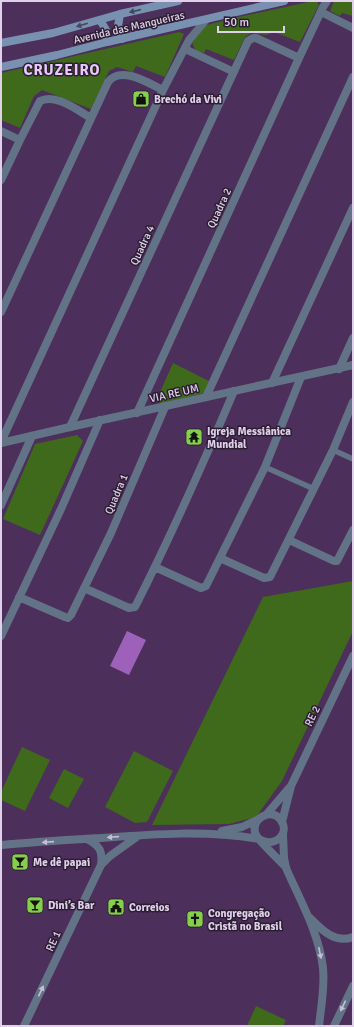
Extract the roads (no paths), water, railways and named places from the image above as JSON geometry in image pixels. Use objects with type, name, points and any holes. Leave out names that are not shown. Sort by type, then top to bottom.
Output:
[{"type":"main road","name":"Avenida das Mangueiras","points":[[1,43],[53,33],[120,14],[178,1]]},
{"type":"main road","name":"Avenida das Mangueiras","points":[[1,67],[284,1]]},
{"type":"main road","points":[[120,14],[118,26],[122,39]]},
{"type":"main road","points":[[100,20],[106,30],[106,42]]},
{"type":"street","name":"Quadra 2","points":[[137,413],[323,5],[353,28]]},
{"type":"street","points":[[1,442],[163,90],[189,40],[206,20]]},
{"type":"street","points":[[189,24],[189,40]]},
{"type":"street","name":"Quadra 4","points":[[70,426],[248,41],[253,38],[299,58]]},
{"type":"street","points":[[184,49],[234,72]]},
{"type":"street","points":[[1,312],[111,77],[122,74],[163,90]]},
{"type":"street","points":[[206,397],[353,77]]},
{"type":"street","points":[[1,180],[40,101],[44,99],[58,100],[91,118]]},
{"type":"street","points":[[1,131],[20,140]]},
{"type":"street","points":[[272,383],[353,208]]},
{"type":"street","points":[[339,369],[353,338]]},
{"type":"street","name":"VIA RE UM","points":[[1,442],[353,365]]},
{"type":"street","points":[[155,567],[202,588],[206,586],[264,466],[301,377]]},
{"type":"street","points":[[84,588],[129,608],[133,608],[135,606],[155,567],[196,478],[234,391]]},
{"type":"street","points":[[220,558],[264,578],[270,577],[333,450],[353,402]]},
{"type":"street","name":"Quadra 1","points":[[19,597],[68,618],[71,615],[111,533],[165,407]]},
{"type":"street","points":[[1,636],[61,509],[100,420]]},
{"type":"street","points":[[1,505],[32,436]]},
{"type":"street","points":[[333,450],[353,459]]},
{"type":"street","points":[[264,466],[314,489]]},
{"type":"street","points":[[288,540],[337,561],[353,530]]},
{"type":"street","name":"RE 2","points":[[282,822],[291,786],[353,656]]},
{"type":"street","name":"RE 2","points":[[262,817],[291,786]]},
{"type":"street","points":[[1,844],[138,836],[210,834],[240,836],[260,839],[266,842],[275,842],[280,838],[284,829],[282,822],[277,816],[271,814],[242,827],[210,834]]},
{"type":"street","points":[[262,817],[256,823],[256,834],[286,868]]},
{"type":"street","points":[[282,834],[286,868],[308,916],[323,968],[319,1026]]},
{"type":"street","name":"RE 1","points":[[24,1026],[101,865],[110,856],[138,836]]},
{"type":"street","points":[[87,839],[101,850],[101,865]]},
{"type":"street","points":[[308,916],[324,932],[331,936],[341,939],[353,937]]},
{"type":"street","points":[[334,1026],[353,986]]},
{"type":"place","name":"Brechó da Vivi","points":[[141,99]]},
{"type":"place","name":"Igreja Messiânica Mundial","points":[[194,437]]},
{"type":"place","name":"Me dê papai","points":[[20,862]]},
{"type":"place","name":"Dini’s Bar","points":[[35,905]]},
{"type":"place","name":"Correios","points":[[116,907]]},
{"type":"place","name":"Congregação Cristã no Brasil","points":[[195,919]]},
{"type":"district","name":"CRUZEIRO","points":[[62,70]]}]
